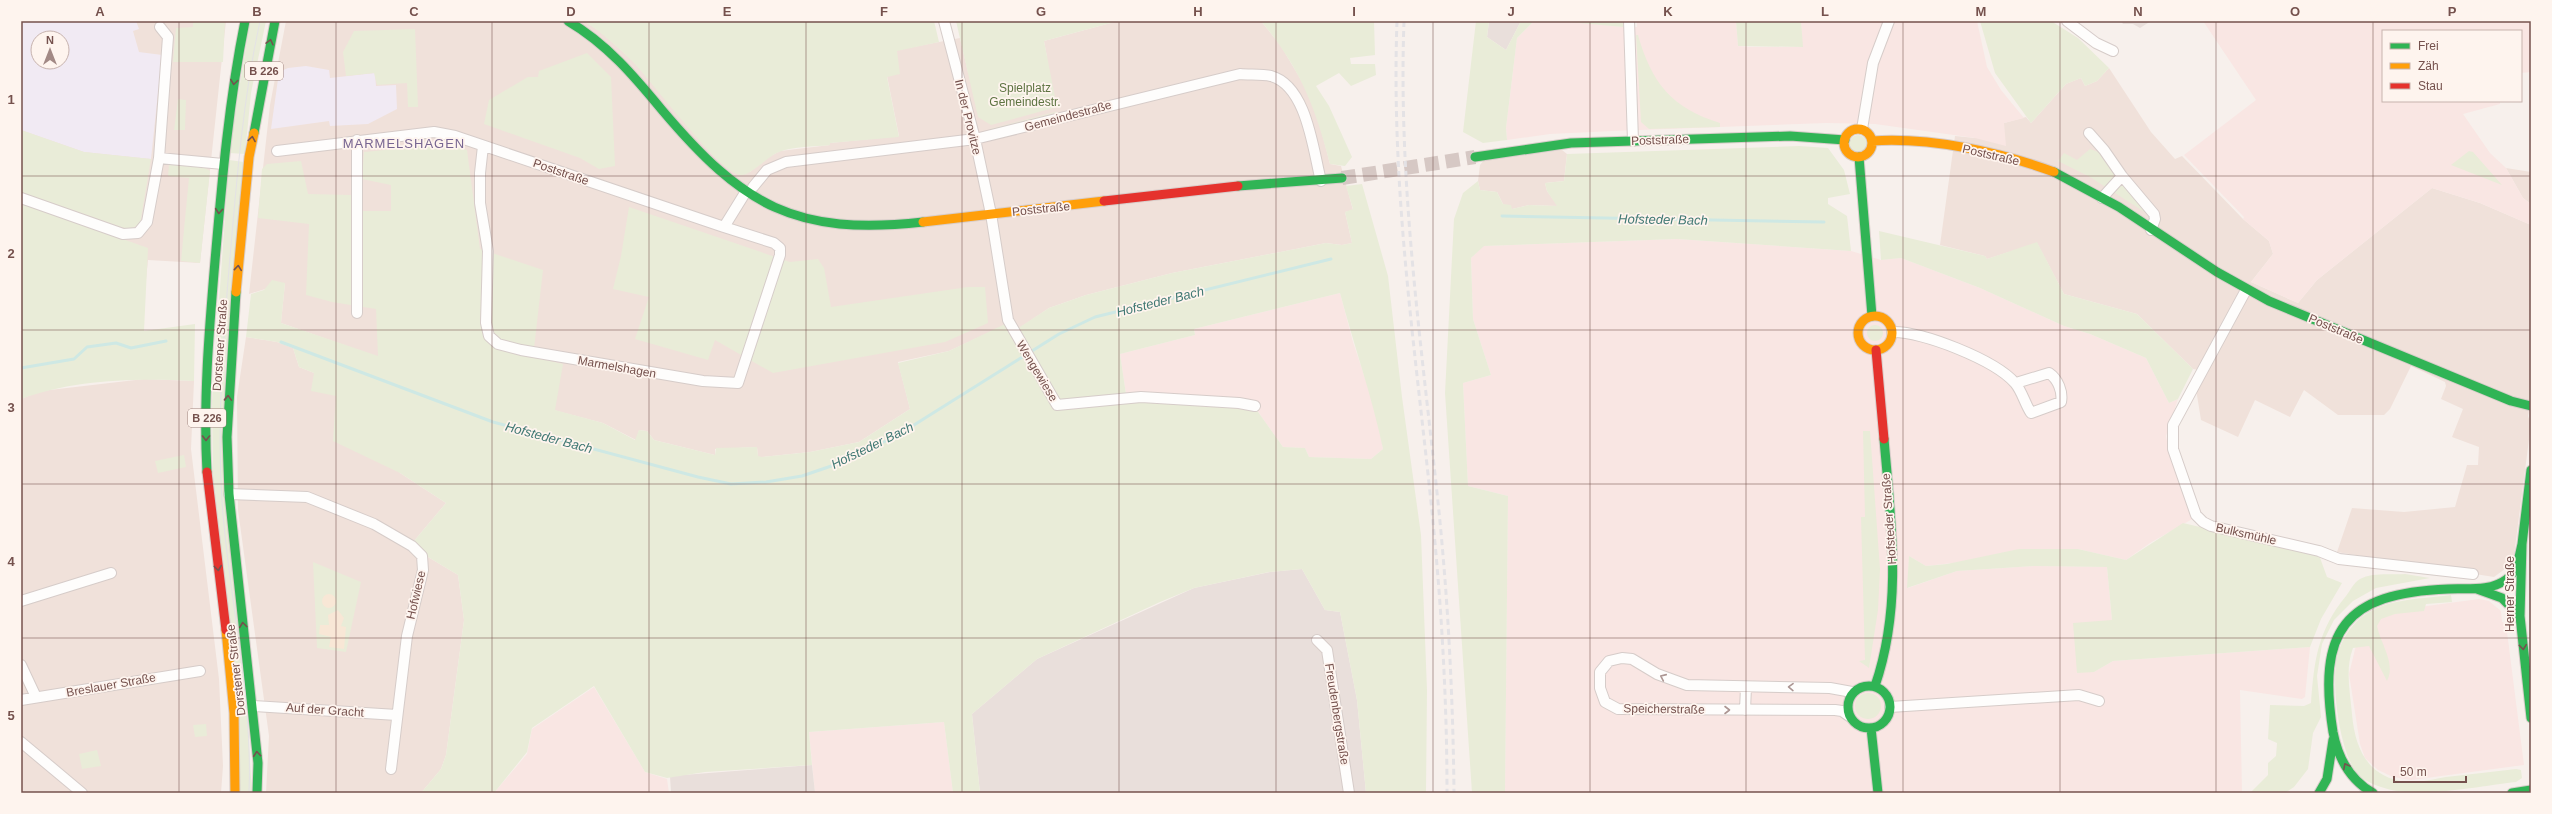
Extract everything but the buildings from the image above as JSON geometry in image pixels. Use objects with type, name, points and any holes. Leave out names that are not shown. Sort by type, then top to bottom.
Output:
[{"type":"main road","name":"Dorstener Straße","points":[[235,793],[235,739],[210,510],[206,442],[210,318],[224,164],[240,43],[245,21]]},
{"type":"main road","name":"Dorstener Straße","points":[[257,793],[258,762],[229,494],[227,437],[235,301],[249,157],[275,21]]},
{"type":"main road","name":"Poststraße","points":[[568,21],[614,54],[712,166],[790,215],[827,224],[848,226],[888,225],[1273,182],[1321,181],[1342,178]]},
{"type":"main road","points":[[1853,130],[1862,130],[1869,134],[1872,141],[1869,152],[1859,157],[1847,151],[1845,140],[1853,130]]},
{"type":"main road","name":"Poststraße","points":[[1475,157],[1549,145],[1633,141],[1790,136],[1845,140]]},
{"type":"main road","name":"Poststraße","points":[[1872,141],[1922,141],[2007,158],[2067,178],[2102,198],[2246,290],[2355,338],[2511,401],[2531,406]]},
{"type":"main road","points":[[1859,157],[1872,316]]},
{"type":"main road","points":[[1872,316],[1885,320],[1892,332],[1887,344],[1876,350],[1866,348],[1858,337],[1860,325],[1872,316]]},
{"type":"main road","name":"Hofsteder Straße","points":[[1875,686],[1883,665],[1893,595],[1892,536],[1876,350]]},
{"type":"main road","name":"Herner Straße","points":[[2531,470],[2522,544],[2520,616],[2531,718]]},
{"type":"main road","points":[[2373,793],[2350,774],[2342,760],[2333,733],[2327,688],[2328,669],[2336,636],[2348,618],[2361,607],[2380,597],[2419,591],[2477,589],[2508,579],[2514,572],[2522,544]]},
{"type":"main road","points":[[2477,589],[2502,597],[2515,608],[2520,616]]},
{"type":"main road","points":[[1862,686],[1875,686],[1886,694],[1890,707],[1883,723],[1872,728],[1858,726],[1849,716],[1847,705],[1852,692],[1862,686]]},
{"type":"main road","points":[[1872,728],[1878,793]]},
{"type":"main road","points":[[2319,793],[2327,779],[2330,766],[2333,733]]},
{"type":"main road","points":[[2512,793],[2528,791]]},
{"type":"street","points":[[236,21],[240,43]]},
{"type":"street","name":"In der Provitze","points":[[944,21],[975,139],[991,214]]},
{"type":"street","points":[[1629,21],[1633,141]]},
{"type":"street","points":[[1862,130],[1873,63],[1889,21]]},
{"type":"street","points":[[2067,21],[2096,43],[2113,51]]},
{"type":"street","points":[[21,198],[124,234],[138,233],[147,222],[159,158],[168,38],[160,27]]},
{"type":"street","name":"Gemeindestraße","points":[[749,190],[767,170],[786,162],[975,139],[1240,74],[1271,76],[1282,82],[1293,92],[1301,105],[1321,181]]},
{"type":"street","name":"Poststraße","points":[[277,151],[357,140],[434,132],[455,136],[724,227]]},
{"type":"street","points":[[2089,133],[2154,214],[2155,219],[2151,230]]},
{"type":"street","points":[[357,140],[357,313]]},
{"type":"street","name":"Marmelshagen","points":[[483,146],[480,181],[481,209],[488,251],[486,323],[489,336],[498,344],[521,350],[695,380],[738,383],[780,255],[780,248],[774,243],[724,227]]},
{"type":"street","points":[[159,158],[224,164]]},
{"type":"street","points":[[2102,198],[2122,176]]},
{"type":"street","points":[[724,227],[749,190]]},
{"type":"street","name":"Wengewiese","points":[[991,214],[1008,320],[1019,342],[1040,374],[1057,405],[1141,397],[1239,403],[1255,406]]},
{"type":"street","name":"Bulksmühle","points":[[2246,290],[2193,384],[2171,431],[2173,449],[2196,514],[2211,526],[2319,551],[2339,559],[2473,574]]},
{"type":"street","points":[[1892,332],[1915,333],[1952,346],[1975,357],[2016,383],[2031,413],[2061,402],[2062,394],[2054,376],[2049,373],[2016,383]]},
{"type":"street","name":"Hofwiese","points":[[229,494],[307,497],[374,524],[412,546],[422,556],[423,570],[407,636],[391,769]]},
{"type":"street","points":[[21,600],[111,573]]},
{"type":"street","name":"Freudenbergstraße","points":[[1317,640],[1327,650],[1349,793]]},
{"type":"street","name":"Speicherstraße","points":[[1849,716],[1842,711],[1835,710],[1618,709],[1605,702],[1600,688],[1599,677],[1603,667],[1609,661],[1622,658],[1632,659],[1656,674],[1687,685],[1830,688],[1852,692]]},
{"type":"street","points":[[21,665],[36,697]]},
{"type":"street","name":"Breslauer Straße","points":[[21,700],[200,671]]},
{"type":"street","points":[[1745,710],[1746,687]]},
{"type":"street","points":[[1890,707],[2079,695],[2099,701]]},
{"type":"street","name":"Auf der Gracht","points":[[253,706],[397,715]]},
{"type":"street","points":[[21,742],[82,793]]},
{"type":"shaded area","points":[[21,21],[226,21],[200,263],[148,260],[145,289],[21,259]]},
{"type":"shaded area","points":[[21,21],[136,21],[139,29],[133,31],[139,52],[162,55],[151,159],[84,152],[21,130]]},
{"type":"shaded area","points":[[286,21],[584,21],[601,32],[634,62],[693,132],[750,172],[765,159],[780,151],[830,145],[830,143],[899,136],[887,76],[897,50],[960,38],[968,72],[1001,21],[1047,57],[1044,41],[1118,21],[1261,21],[1281,46],[1304,85],[1318,118],[1330,164],[1341,166],[1353,210],[1345,212],[1352,243],[1342,245],[1326,243],[1172,273],[1086,295],[1049,308],[1009,335],[1005,325],[949,351],[898,362],[910,409],[859,442],[810,452],[758,457],[757,447],[715,449],[715,455],[654,440],[647,431],[639,430],[636,440],[603,423],[461,386],[281,323],[285,283],[249,294],[270,105]]},
{"type":"shaded area","points":[[1489,21],[1521,21],[1506,50],[1487,37]]},
{"type":"shaded area","points":[[1534,21],[1576,22],[1637,27],[1637,21],[1736,21],[1738,46],[1802,47],[1801,21],[1977,21],[1987,67],[2001,90],[2024,118],[2004,123],[2006,146],[1975,138],[1875,124],[1826,123],[1550,134],[1507,140],[1506,128],[1517,38]]},
{"type":"shaded area","points":[[2121,21],[2151,21],[2140,28],[2133,24],[2123,24]]},
{"type":"shaded area","points":[[2203,21],[2531,21],[2531,72],[2522,73],[2522,30],[2382,30],[2382,102],[2500,102],[2500,104],[2463,114],[2490,153],[2506,168],[2523,198],[2531,204],[2531,225],[2480,203],[2432,188],[2317,280],[2298,303],[2251,282],[2273,254],[2269,241],[2243,219],[2244,217],[2184,155],[2256,100]]},
{"type":"shaded area","points":[[306,66],[329,70],[330,78],[375,73],[376,86],[396,85],[397,109],[368,124],[330,126],[329,121],[271,129],[279,72],[288,68]]},
{"type":"shaded area","points":[[2109,68],[2151,132],[2175,159],[2182,156],[2243,219],[2269,241],[2273,254],[2251,282],[2298,303],[2317,280],[2432,188],[2480,203],[2531,225],[2531,399],[2528,416],[2531,424],[2513,563],[2494,577],[2337,552],[2352,508],[2404,512],[2455,507],[2467,465],[2478,465],[2479,447],[2452,437],[2463,409],[2441,399],[2446,386],[2445,382],[2411,366],[2390,409],[2384,415],[2338,415],[2304,390],[2290,417],[2255,400],[2238,437],[2201,420],[2196,389],[2206,371],[2193,369],[2137,314],[2064,294],[2037,243],[1987,259],[1985,256],[1940,245],[1955,136],[1975,138],[2004,123],[2026,117],[2031,123],[2066,84],[2081,78],[2085,86],[2097,81]]},
{"type":"shaded area","points":[[1562,150],[1567,154],[1564,181],[1545,183],[1547,191],[1558,206],[1529,205],[1512,209],[1503,204],[1497,192],[1480,190],[1478,181],[1480,165],[1484,160]]},
{"type":"shaded area","points":[[2506,168],[2531,172],[2531,204],[2523,198]]},
{"type":"shaded area","points":[[1677,239],[1851,251],[1881,260],[1901,258],[1980,288],[2064,326],[2090,334],[2146,358],[2169,403],[2178,399],[2166,436],[2169,452],[2194,518],[2150,543],[2126,560],[2078,549],[1926,566],[1909,556],[1908,588],[1957,571],[2034,566],[2107,567],[2112,620],[2094,672],[2113,661],[2310,647],[2305,697],[2302,699],[2240,690],[2242,793],[1505,793],[1508,496],[1468,486],[1463,383],[1491,375],[1473,319],[1471,258],[1483,246]]},
{"type":"shaded area","points":[[1340,293],[1353,342],[1375,408],[1383,449],[1371,459],[1309,457],[1305,448],[1283,447],[1256,409],[1127,401],[1120,354],[1195,335],[1194,329]]},
{"type":"shaded area","points":[[246,337],[277,342],[293,348],[299,367],[314,373],[336,396],[400,473],[446,503],[414,541],[428,557],[458,575],[464,620],[446,755],[441,769],[421,793],[266,793],[269,736],[238,510],[237,397]]},
{"type":"shaded area","points":[[144,379],[194,381],[191,449],[219,679],[223,766],[221,793],[21,793],[21,399],[41,391]]},
{"type":"shaded area","points":[[1302,569],[1325,610],[1340,612],[1357,700],[1366,793],[980,793],[972,714],[1037,659],[1194,588],[1270,572]]},
{"type":"shaded area","points":[[2479,599],[2489,601],[2501,611],[2502,622],[2506,624],[2524,765],[2411,780],[2393,777],[2378,770],[2365,758],[2360,744],[2349,674],[2358,637],[2369,622],[2397,610]]},
{"type":"shaded area","points":[[594,687],[645,772],[667,779],[669,793],[494,793],[527,754],[532,729]]},
{"type":"shaded area","points":[[944,722],[953,793],[815,793],[809,732]]},
{"type":"shaded area","points":[[812,765],[815,793],[671,793],[670,776]]},
{"type":"green space","points":[[193,21],[225,21],[223,62],[173,62],[176,28],[193,27]]},
{"type":"green space","points":[[250,21],[266,21],[251,93],[245,154],[229,153]]},
{"type":"green space","points":[[584,21],[934,21],[939,42],[897,51],[900,74],[887,77],[899,137],[830,143],[830,145],[785,150],[775,154],[749,172],[741,175],[731,171],[718,160],[686,125],[633,62],[610,40]]},
{"type":"green space","name":"Spielplatz Gemeindestr.","points":[[956,21],[1118,21],[1044,41],[1057,107],[991,125],[978,117]]},
{"type":"green space","points":[[1261,21],[1374,21],[1375,55],[1350,58],[1351,64],[1375,64],[1376,75],[1351,86],[1339,73],[1316,86],[1329,106],[1352,157],[1345,166],[1330,164],[1312,106],[1304,88],[1286,55],[1275,38]]},
{"type":"green space","points":[[1476,21],[1489,21],[1487,37],[1506,50],[1521,21],[1534,21],[1517,38],[1506,128],[1507,140],[1483,143],[1463,132]]},
{"type":"green space","points":[[1558,21],[1623,21],[1623,27]]},
{"type":"green space","points":[[1736,21],[1801,21],[1803,47],[1738,46]]},
{"type":"green space","points":[[1980,21],[2051,21],[2078,38],[2109,68],[2097,81],[2085,86],[2081,78],[2066,84],[2031,123],[1995,73]]},
{"type":"green space","points":[[415,29],[418,107],[408,107],[407,83],[377,85],[374,73],[346,76],[343,52],[354,31]]},
{"type":"green space","points":[[1636,35],[1638,35],[1650,67],[1666,92],[1689,110],[1720,123],[1720,127],[1649,129],[1641,122]]},
{"type":"green space","points":[[587,53],[611,77],[615,166],[599,169],[580,158],[484,124],[489,100],[528,77],[538,77],[539,71]]},
{"type":"green space","points":[[178,99],[186,100],[185,130],[174,130]]},
{"type":"green space","points":[[1055,112],[1058,112],[991,131],[990,129]]},
{"type":"green space","points":[[21,130],[84,152],[151,159],[140,224],[131,229],[127,229],[21,192]]},
{"type":"green space","points":[[1858,135],[1864,138],[1867,144],[1864,150],[1858,153],[1852,150],[1849,144],[1852,138]]},
{"type":"green space","points":[[444,144],[467,150],[480,249],[543,270],[533,357],[563,364],[555,410],[603,423],[635,440],[639,430],[647,431],[654,440],[715,455],[716,448],[757,447],[758,456],[762,457],[810,452],[859,442],[910,409],[898,363],[949,351],[1005,324],[1009,334],[1049,308],[1086,295],[1172,273],[1326,243],[1342,245],[1352,243],[1345,212],[1353,209],[1346,186],[1362,184],[1388,276],[1402,397],[1421,535],[1427,690],[1426,793],[1366,793],[1357,700],[1340,612],[1325,610],[1302,569],[1269,572],[1194,588],[1160,602],[1037,659],[972,714],[980,793],[953,793],[944,722],[809,732],[812,765],[705,772],[667,778],[645,772],[594,686],[532,728],[527,752],[494,793],[421,793],[441,769],[446,755],[464,620],[458,575],[428,557],[414,541],[446,503],[400,473],[333,441],[336,396],[311,391],[314,373],[299,367],[293,348],[277,342],[246,337],[251,294],[264,290],[272,280],[285,283],[281,323],[378,356],[376,309],[332,302],[306,295],[309,224],[258,218],[262,169],[267,164],[301,161],[308,194],[351,195],[362,211],[391,211],[391,185],[362,179],[364,152]],"holes":[[[1340,293],[1374,410],[1383,449],[1371,459],[1309,457],[1305,448],[1283,447],[1256,409],[1127,401],[1120,354],[1195,335],[1194,329]]]},
{"type":"green space","points":[[1799,146],[1828,148],[1844,170],[1850,194],[1828,198],[1828,204],[1847,216],[1851,251],[1677,239],[1484,246],[1471,258],[1473,319],[1491,375],[1463,383],[1468,486],[1508,496],[1505,793],[1472,793],[1445,393],[1454,219],[1463,193],[1478,181],[1480,190],[1497,192],[1503,204],[1511,205],[1512,209],[1529,205],[1557,206],[1547,191],[1545,183],[1564,181],[1567,154]]},
{"type":"green space","points":[[2090,149],[2098,152],[2146,213],[2090,177],[2058,161],[2064,153],[2077,160]]},
{"type":"green space","points":[[2469,151],[2473,152],[2502,185],[2451,165]]},
{"type":"green space","points":[[229,160],[244,162],[225,371],[252,793],[239,793],[213,483],[212,401]]},
{"type":"green space","points":[[169,165],[203,167],[210,171],[200,263],[181,261],[189,178],[168,176]]},
{"type":"green space","points":[[21,203],[148,248],[144,331],[195,324],[194,381],[106,381],[63,387],[21,399]]},
{"type":"green space","points":[[629,207],[790,262],[818,259],[824,268],[831,307],[968,287],[985,287],[988,323],[945,342],[773,373],[715,340],[708,360],[635,339],[649,297],[613,289],[621,256]]},
{"type":"green space","points":[[1879,231],[1985,256],[1987,259],[2037,242],[2064,294],[2137,314],[2193,369],[2178,399],[2169,403],[2146,358],[2090,334],[2064,326],[1980,288],[1901,258],[1881,260]]},
{"type":"green space","points":[[1872,325],[1878,325],[1883,330],[1881,339],[1878,341],[1872,341],[1867,336],[1867,330]]},
{"type":"green space","points":[[1863,431],[1870,431],[1880,569],[1878,610],[1869,668],[1859,661],[1865,660],[1861,517],[1865,517]]},
{"type":"green space","points":[[184,455],[186,467],[158,473],[155,461]]},
{"type":"green space","points":[[2183,523],[2319,555],[2327,577],[2342,583],[2321,619],[2310,647],[2113,661],[2094,672],[2077,673],[2073,623],[2112,620],[2107,567],[2034,566],[1957,571],[1907,588],[1909,556],[1926,566],[1947,564],[2019,549],[2078,549],[2126,560]]},
{"type":"green space","points":[[313,562],[361,582],[346,652],[317,648]]},
{"type":"green space","points":[[2405,574],[2430,578],[2376,588],[2353,601],[2334,620],[2322,644],[2317,676],[2321,717],[2313,733],[2308,769],[2294,787],[2285,793],[2250,793],[2268,775],[2268,763],[2276,756],[2277,743],[2268,739],[2270,705],[2304,706],[2311,703],[2316,659],[2323,633],[2329,621],[2354,584],[2358,580],[2370,575]]},
{"type":"green space","points":[[2451,595],[2452,602],[2426,604],[2424,611],[2395,614],[2381,619],[2377,626],[2389,661],[2390,667],[2387,681],[2369,646],[2353,648],[2349,664],[2349,689],[2356,739],[2360,750],[2373,768],[2382,775],[2407,782],[2516,769],[2521,770],[2522,778],[2516,782],[2466,789],[2429,792],[2395,791],[2375,785],[2359,776],[2352,766],[2341,735],[2335,681],[2336,665],[2340,647],[2353,626],[2361,617],[2375,609],[2396,602]]},
{"type":"green space","points":[[1868,693],[1878,696],[1881,706],[1878,716],[1868,719],[1858,716],[1855,706],[1858,696]]},
{"type":"green space","points":[[206,724],[207,736],[195,737],[193,725]]},
{"type":"green space","points":[[97,750],[101,766],[82,769],[79,754]]},
{"type":"sand","points":[[329,594],[334,596],[336,601],[334,606],[329,608],[324,606],[322,601],[324,596]]},
{"type":"sand","points":[[338,610],[344,618],[341,626],[346,627],[344,649],[329,647],[331,637],[319,634],[320,625],[329,625],[328,615]]},
{"type":"waterway","name":"Hofsteder Bach","points":[[1502,216],[1824,222]]},
{"type":"waterway","name":"Hofsteder Bach","points":[[281,342],[493,422],[698,477],[731,484],[766,482],[802,476],[843,462],[898,435],[1059,334],[1095,317],[1331,259]]},
{"type":"waterway","name":"Hofsteder Bach","points":[[21,368],[74,359],[87,347],[116,343],[131,348],[166,341]]},
{"type":"tunnel","points":[[1342,178],[1475,157]]},
{"type":"tram line","points":[[249,793],[249,757],[244,684],[225,538],[222,502],[220,410],[225,318],[238,168],[249,79],[260,21]]},
{"type":"railway","points":[[1397,21],[1397,143],[1405,262],[1438,574],[1445,684],[1447,793]]},
{"type":"railway","points":[[1404,21],[1404,142],[1412,262],[1445,574],[1451,684],[1454,793]]},
{"type":"traffic: fast","points":[[207,472],[206,393],[220,200],[239,51],[245,21]]},
{"type":"traffic: fast","points":[[254,133],[275,21]]},
{"type":"traffic: fast","points":[[568,21],[595,40],[619,61],[691,143],[719,170],[746,191],[775,207],[806,218],[840,224],[878,225],[923,222]]},
{"type":"traffic: fast","points":[[1475,157],[1571,143],[1790,136],[1845,140]]},
{"type":"traffic: fast","points":[[1859,157],[1872,316]]},
{"type":"traffic: fast","points":[[2054,172],[2119,207],[2217,272],[2269,301],[2511,401],[2531,406]]},
{"type":"traffic: fast","points":[[1238,186],[1342,178]]},
{"type":"traffic: fast","points":[[236,292],[227,437],[229,494],[258,763],[257,793]]},
{"type":"traffic: fast","points":[[1875,686],[1884,656],[1892,594],[1892,532],[1884,439]]},
{"type":"traffic: fast","points":[[2531,470],[2522,544],[2520,616],[2531,718]]},
{"type":"traffic: fast","points":[[2373,793],[2358,782],[2346,767],[2338,751],[2333,732],[2329,697],[2330,668],[2335,643],[2346,624],[2362,609],[2384,599],[2413,592],[2486,588],[2500,583],[2511,576],[2514,572],[2518,563],[2522,544]]},
{"type":"traffic: fast","points":[[2477,589],[2502,598],[2520,616]]},
{"type":"traffic: fast","points":[[1865,686],[1873,686],[1881,689],[1887,695],[1890,707],[1887,719],[1881,725],[1873,728],[1865,728],[1857,725],[1851,719],[1848,711],[1848,703],[1851,695],[1857,689],[1865,686]]},
{"type":"traffic: fast","points":[[1871,728],[1878,793]]},
{"type":"traffic: fast","points":[[2319,793],[2327,779],[2333,740]]},
{"type":"traffic: fast","points":[[2512,793],[2531,790]]},
{"type":"traffic: slow","points":[[1858,129],[1868,133],[1872,143],[1868,153],[1858,157],[1848,153],[1844,143],[1848,133],[1858,129]]},
{"type":"traffic: slow","points":[[236,292],[249,157],[254,133]]},
{"type":"traffic: slow","points":[[1872,141],[1917,141],[1988,152],[2054,172]]},
{"type":"traffic: slow","points":[[923,222],[1104,201]]},
{"type":"traffic: slow","points":[[1872,316],[1878,316],[1887,321],[1891,327],[1892,333],[1891,339],[1887,345],[1878,350],[1872,350],[1863,345],[1858,336],[1858,330],[1863,321],[1872,316]]},
{"type":"traffic: slow","points":[[226,630],[234,713],[235,793]]},
{"type":"traffic: jam","points":[[1104,201],[1238,186]]},
{"type":"traffic: jam","points":[[1876,350],[1884,439]]},
{"type":"traffic: jam","points":[[207,472],[226,630]]},
{"type":"district","name":"MARMELSHAGEN","points":[[404,143]]}]
